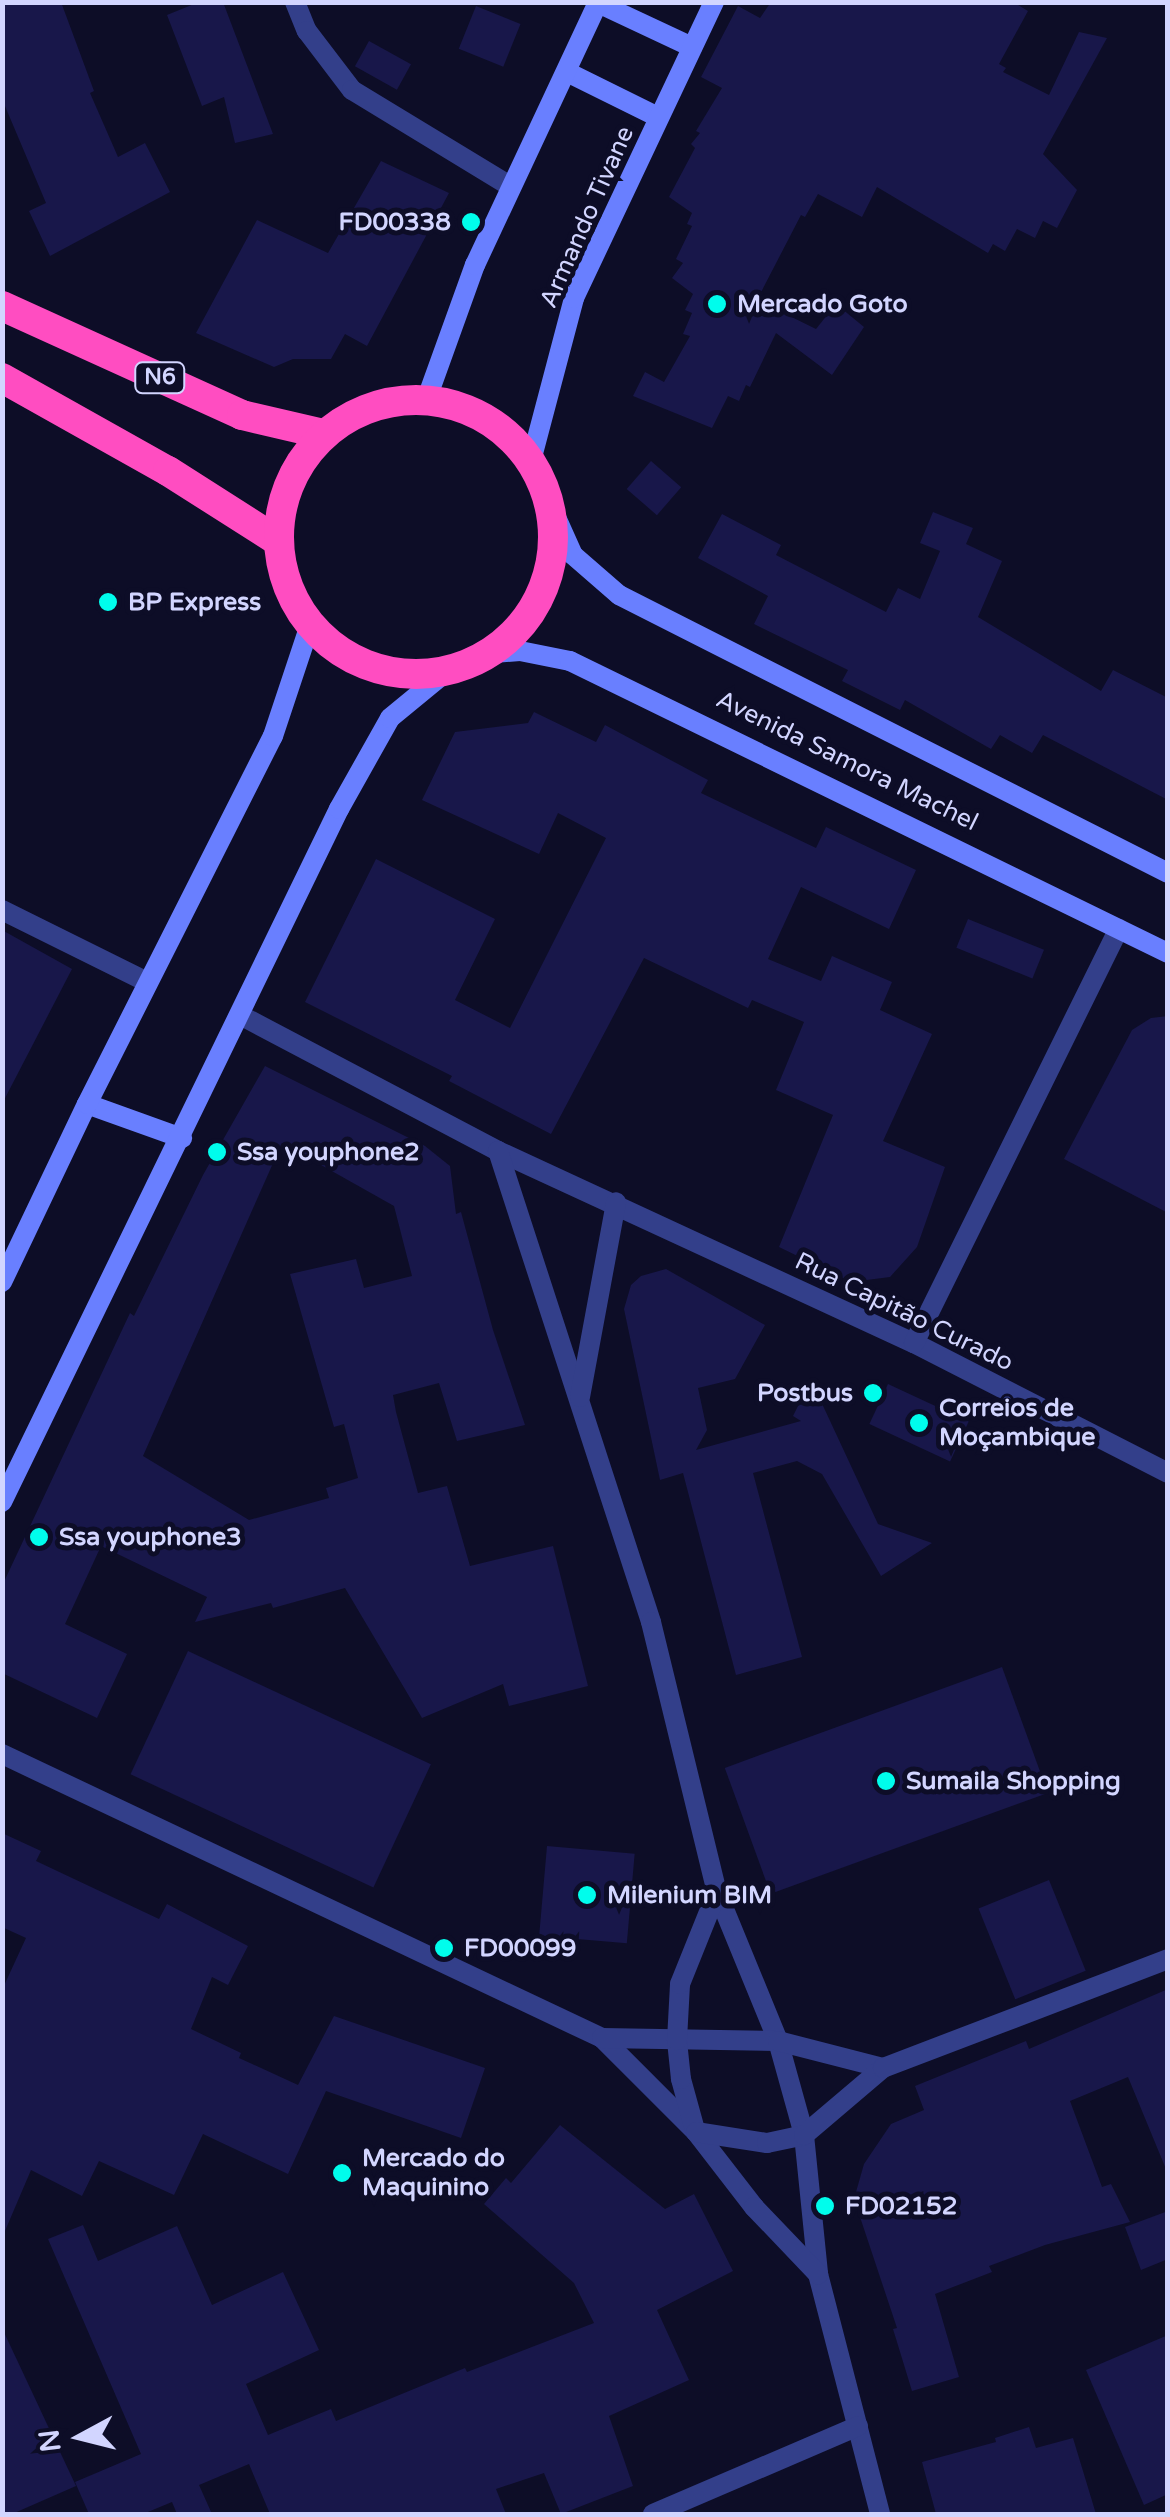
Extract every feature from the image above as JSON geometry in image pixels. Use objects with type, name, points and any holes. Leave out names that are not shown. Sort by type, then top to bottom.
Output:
[{"type":"highway","name":"N6","points":[[2,306],[242,416],[323,434]]},
{"type":"highway","points":[[2,378],[168,471],[278,541]]},
{"type":"highway","points":[[427,398],[472,410],[505,431],[531,460],[551,506],[553,555],[539,601],[519,629],[493,652],[446,672],[413,676],[380,671],[349,658],[310,625],[287,585],[278,541],[292,477],[323,434],[371,405],[427,398]]},
{"type":"street","points":[[295,2],[307,31],[352,90],[510,186]]},
{"type":"street","name":"Armando Tivane","points":[[531,460],[574,298],[714,2]]},
{"type":"street","points":[[427,398],[475,265],[598,3],[692,46]]},
{"type":"street","points":[[566,72],[658,118]]},
{"type":"street","name":"Avenida Samora Machel","points":[[551,506],[573,555],[619,595],[1168,873]]},
{"type":"street","points":[[2,1282],[147,982],[274,736],[310,625]]},
{"type":"street","name":"Avenida Samora Machel","points":[[493,652],[520,652],[570,661],[1168,953]]},
{"type":"street","points":[[2,1502],[339,808],[390,718],[446,672]]},
{"type":"street","points":[[2,910],[147,982]]},
{"type":"street","points":[[914,1343],[1120,928]]},
{"type":"street","name":"Rua Capitão Curado","points":[[240,1015],[498,1151],[616,1202],[914,1343],[1168,1472]]},
{"type":"street","points":[[87,1104],[182,1138]]},
{"type":"street","points":[[498,1151],[651,1622],[717,1892],[778,2042],[804,2135],[818,2274],[880,2514]]},
{"type":"street","points":[[580,1400],[616,1202]]},
{"type":"street","points":[[2,1754],[602,2038],[696,2132],[754,2207],[818,2274]]},
{"type":"street","points":[[696,2132],[680,2079],[680,1984],[717,1892]]},
{"type":"street","points":[[696,2132],[767,2143],[804,2135],[883,2068],[1168,1959]]},
{"type":"street","points":[[602,2038],[778,2042],[883,2068]]},
{"type":"street","points":[[652,2514],[858,2426]]},
{"type":"building","points":[[2,2],[61,2],[94,91],[90,93],[118,157],[145,143],[170,192],[50,256],[29,211],[46,203],[2,99]]},
{"type":"building","points":[[199,2],[223,2],[273,134],[235,143],[224,97],[202,106],[167,15]]},
{"type":"building","points":[[771,2],[1013,2],[1028,11],[999,64],[1006,68],[1003,72],[1049,95],[1079,32],[1107,38],[1043,154],[1077,190],[1057,228],[1043,221],[1035,238],[1017,229],[1005,251],[993,244],[988,253],[877,187],[862,217],[818,194],[805,217],[801,215],[757,300],[816,329],[836,304],[864,327],[832,375],[776,333],[750,387],[746,385],[739,401],[728,396],[712,428],[633,396],[645,372],[664,382],[690,336],[683,334],[692,313],[685,310],[693,294],[672,278],[683,263],[676,259],[692,226],[687,224],[692,213],[669,197],[695,148],[691,144],[700,133],[696,131],[722,88],[701,77],[738,6],[760,18]]},
{"type":"building","points":[[476,6],[521,24],[503,67],[459,49]]},
{"type":"building","points":[[369,41],[411,64],[397,90],[355,66]]},
{"type":"building","points":[[381,161],[449,193],[367,346],[345,334],[331,359],[293,359],[274,367],[196,333],[257,220],[328,253]]},
{"type":"building","points":[[651,461],[681,487],[657,515],[627,489]]},
{"type":"building","points":[[933,512],[973,528],[966,544],[1002,561],[978,617],[1101,691],[1113,670],[1168,698],[1168,800],[1043,735],[1032,753],[1000,735],[991,749],[905,700],[900,710],[842,681],[848,670],[754,624],[768,596],[698,558],[722,514],[781,545],[776,555],[886,612],[898,588],[920,599],[940,551],[920,543]]},
{"type":"building","points":[[534,712],[596,742],[605,725],[708,780],[701,793],[816,848],[826,827],[916,870],[889,929],[801,887],[768,959],[821,981],[832,956],[892,982],[880,1010],[932,1034],[883,1141],[945,1167],[917,1247],[890,1277],[851,1282],[779,1247],[833,1115],[776,1090],[804,1022],[752,1000],[748,1008],[644,958],[551,1134],[449,1081],[452,1076],[305,1002],[376,859],[495,919],[455,1000],[510,1028],[606,838],[558,813],[539,854],[422,800],[455,732],[528,723]]},
{"type":"building","points":[[968,919],[1044,950],[1032,978],[956,948]]},
{"type":"building","points":[[2,930],[72,969],[2,1104]]},
{"type":"building","points":[[1168,1016],[1168,1213],[1064,1159],[1132,1030],[1151,1018]]},
{"type":"building","points":[[265,1066],[425,1146],[450,1166],[456,1214],[461,1212],[493,1330],[525,1425],[457,1441],[439,1383],[393,1395],[396,1412],[418,1493],[447,1486],[470,1566],[553,1546],[588,1686],[509,1706],[503,1684],[422,1718],[345,1588],[273,1608],[271,1603],[195,1622],[207,1597],[101,1546],[65,1624],[127,1654],[97,1718],[2,1673],[2,1586],[130,1313],[134,1316],[203,1175]],"holes":[[[282,1143],[394,1206],[412,1276],[364,1288],[356,1259],[290,1274],[334,1427],[344,1424],[358,1478],[326,1488],[329,1498],[249,1520],[143,1456]]]},
{"type":"building","points":[[666,1269],[765,1325],[735,1379],[698,1388],[707,1430],[696,1450],[801,1421],[793,1416],[811,1380],[878,1524],[932,1543],[881,1576],[822,1474],[797,1461],[753,1473],[802,1657],[736,1675],[683,1473],[660,1480],[624,1309],[631,1285],[641,1276]]},
{"type":"building","name":"Correios de Moçambique","points":[[888,1384],[969,1422],[950,1461],[869,1424]]},
{"type":"building","points":[[188,1651],[431,1764],[373,1888],[131,1774]]},
{"type":"building","name":"Sumaila Shopping","points":[[1002,1667],[1048,1793],[771,1894],[725,1768]]},
{"type":"building","points":[[2,1833],[41,1851],[36,1861],[159,1919],[167,1904],[248,1946],[228,1985],[212,1977],[191,2029],[241,2053],[239,2058],[298,2085],[334,2016],[485,2068],[461,2138],[326,2091],[288,2174],[203,2134],[174,2195],[99,2161],[82,2196],[31,2170],[2,2238],[2,1990],[26,1938],[2,1927]]},
{"type":"building","name":"Milenium BIM","points":[[547,1846],[635,1854],[627,1943],[539,1936]]},
{"type":"building","points":[[1049,1880],[1086,1971],[1015,1999],[979,1908]]},
{"type":"building","points":[[1168,1989],[1168,2174],[1128,2077],[1070,2101],[1102,2187],[1111,2184],[1130,2222],[1045,2245],[989,2266],[992,2272],[935,2294],[959,2377],[912,2391],[893,2329],[897,2328],[854,2199],[864,2164],[891,2124],[924,2110],[915,2086],[1026,2041],[1029,2049]]},
{"type":"building","points":[[560,2125],[665,2209],[694,2194],[733,2271],[657,2310],[689,2380],[609,2416],[633,2486],[561,2514],[544,2473],[496,2489],[506,2514],[270,2514],[249,2464],[199,2485],[212,2514],[177,2514],[172,2502],[143,2514],[89,2514],[75,2482],[141,2454],[48,2239],[83,2225],[98,2261],[177,2226],[212,2305],[283,2272],[319,2350],[246,2384],[268,2435],[331,2409],[336,2421],[465,2368],[467,2372],[594,2323],[574,2283],[484,2204],[506,2178],[511,2183]]},
{"type":"building","points":[[1168,2211],[1168,2259],[1141,2270],[1125,2227]]},
{"type":"building","points":[[2,2328],[76,2486],[12,2514],[2,2514]]},
{"type":"building","points":[[1168,2335],[1168,2494],[1144,2505],[1086,2370]]},
{"type":"building","points":[[1029,2427],[1036,2448],[1073,2438],[1096,2514],[936,2514],[922,2462],[996,2442],[995,2438]]},
{"type":"place","name":"FD00338","points":[[471,222]]},
{"type":"place","name":"Mercado Goto","points":[[717,304]]},
{"type":"place","name":"BP Express","points":[[108,602]]},
{"type":"place","name":"Ssa youphone2","points":[[217,1152]]},
{"type":"place","name":"Postbus","points":[[873,1393]]},
{"type":"place","name":"Correios de Moçambique","points":[[919,1423]]},
{"type":"place","name":"Ssa youphone3","points":[[39,1537]]},
{"type":"place","name":"Sumaila Shopping","points":[[886,1781]]},
{"type":"place","name":"Milenium BIM","points":[[587,1895]]},
{"type":"place","name":"FD00099","points":[[444,1948]]},
{"type":"place","name":"Mercado do Maquinino","points":[[342,2173]]},
{"type":"place","name":"FD02152","points":[[825,2206]]}]
